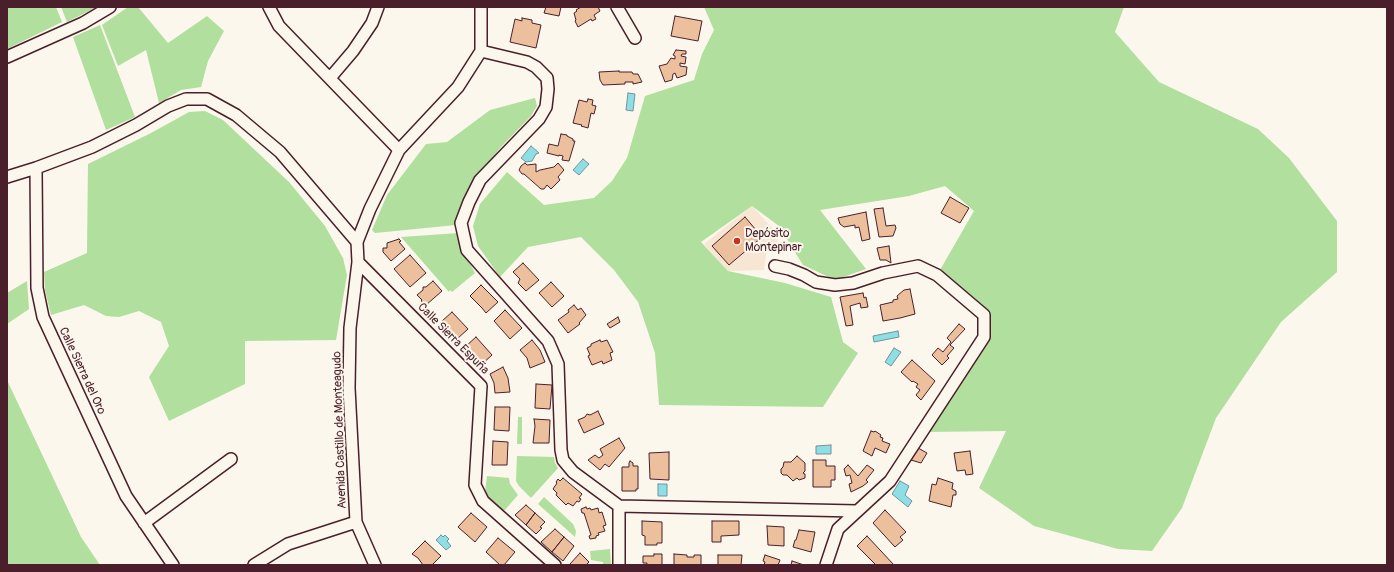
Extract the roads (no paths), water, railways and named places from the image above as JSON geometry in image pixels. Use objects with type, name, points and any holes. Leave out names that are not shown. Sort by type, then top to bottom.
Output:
[{"type":"street","points":[[7,57],[83,24],[110,7]]},
{"type":"street","points":[[269,7],[279,26],[399,150]]},
{"type":"street","points":[[330,78],[353,51],[372,24],[378,7]]},
{"type":"street","points":[[7,177],[92,147],[136,125],[168,106],[186,99],[208,99],[236,115],[280,152],[357,242],[370,209],[399,150],[458,87],[481,51],[481,7]]},
{"type":"street","points":[[617,7],[635,38]]},
{"type":"street","points":[[481,51],[527,62],[536,67],[546,78],[548,89],[546,107],[539,119],[480,180],[469,202],[461,224],[467,250],[548,341],[558,364],[561,450],[563,460],[573,472],[619,506],[857,511]]},
{"type":"street","name":"Calle Sierra del Oro","points":[[36,168],[37,288],[43,317],[126,496],[173,565]]},
{"type":"street","name":"Avenida Castillo de Monteagudo","points":[[357,242],[358,262],[350,328],[349,388],[356,522],[376,565]]},
{"type":"street","name":"Calle Sierra Espuña","points":[[358,262],[481,386],[475,485],[483,501],[555,565]]},
{"type":"street","points":[[775,266],[789,269],[816,282],[835,285],[853,283],[883,273],[918,266],[937,275],[984,315],[984,337],[890,481],[838,529],[826,565]]},
{"type":"street","points":[[144,523],[231,459]]},
{"type":"street","points":[[619,506],[619,565]]},
{"type":"street","points":[[254,565],[288,544],[356,522]]},
{"type":"water","points":[[628,93],[635,94],[633,111],[626,110]]},
{"type":"water","points":[[531,146],[539,153],[536,154],[532,161],[526,162],[521,158]]},
{"type":"water","points":[[583,159],[589,164],[579,175],[573,170]]},
{"type":"water","points":[[898,331],[899,337],[874,342],[873,336]]},
{"type":"water","points":[[894,348],[901,352],[891,366],[885,362]]},
{"type":"water","points":[[831,445],[831,454],[816,454],[816,446]]},
{"type":"water","points":[[900,481],[909,486],[905,495],[912,501],[908,507],[892,494]]},
{"type":"water","points":[[658,484],[667,484],[667,496],[658,496]]},
{"type":"water","points":[[441,535],[443,537],[445,535],[449,539],[447,541],[451,546],[446,550],[436,540]]},
{"type":"place","name":"Depósito Montepinar","points":[[737,241]]}]
